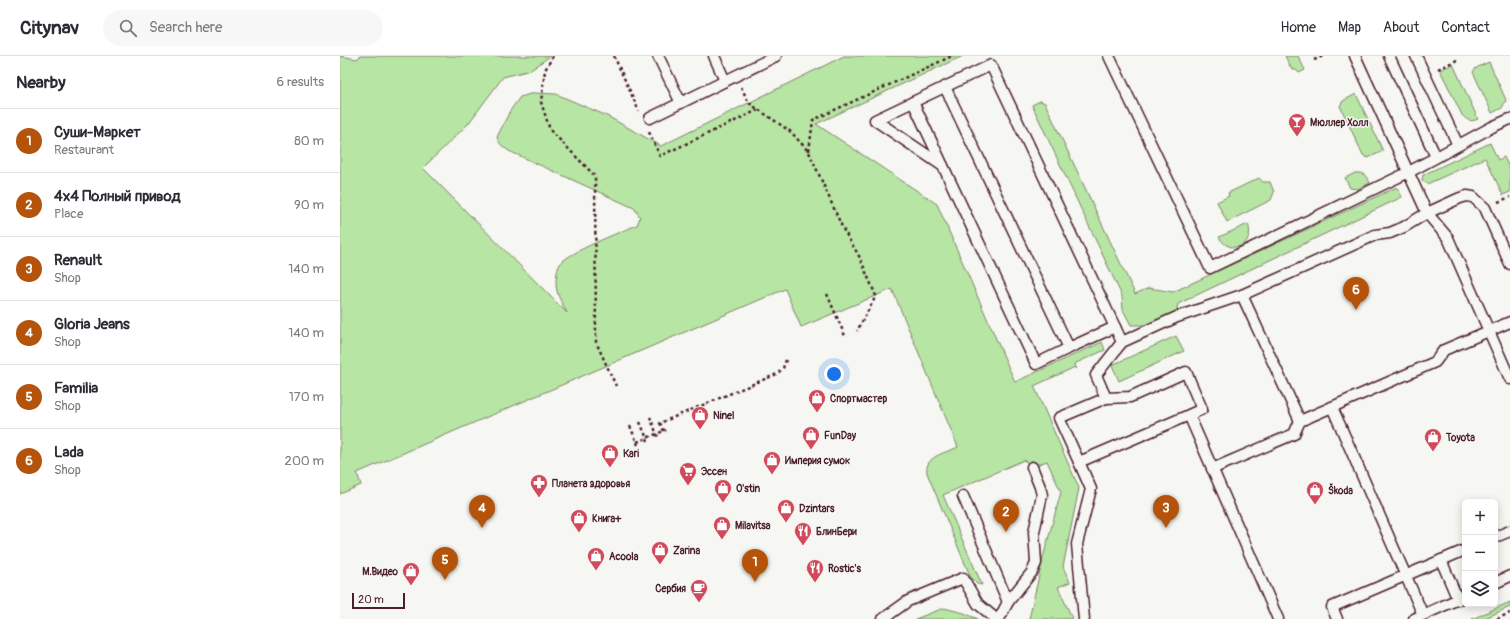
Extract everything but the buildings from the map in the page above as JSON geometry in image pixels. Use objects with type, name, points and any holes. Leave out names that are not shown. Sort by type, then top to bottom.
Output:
[{"type":"lane","points":[[658,56],[681,103]]},
{"type":"lane","points":[[714,56],[725,81]]},
{"type":"lane","points":[[650,118],[776,56]]},
{"type":"lane","points":[[1109,56],[1210,268],[1409,172],[1510,119]]},
{"type":"lane","points":[[1355,56],[1427,213],[1448,238],[1510,379]]},
{"type":"lane","points":[[1389,56],[1436,157]]},
{"type":"lane","points":[[1416,56],[1458,145]]},
{"type":"lane","points":[[943,166],[875,120],[991,65],[1122,342]]},
{"type":"lane","points":[[945,87],[1069,348]]},
{"type":"lane","points":[[913,102],[1036,364],[1115,327]]},
{"type":"lane","points":[[1106,398],[1096,375],[1122,342],[1177,317],[1242,295],[1374,235],[1390,233],[1404,227],[1427,213],[1460,198],[1467,196],[1473,197],[1485,208],[1510,264]]},
{"type":"lane","points":[[1242,295],[1300,421]]},
{"type":"lane","points":[[1212,469],[1294,434],[1300,421],[1435,362],[1444,350],[1510,322]]},
{"type":"lane","points":[[1079,462],[1202,409],[1186,372],[1130,397],[1106,398],[1059,418],[1091,490],[1076,544],[1084,619]]},
{"type":"lane","points":[[1332,407],[1405,575],[1418,617],[1461,598],[1441,560]]},
{"type":"lane","points":[[1189,415],[1278,619]]},
{"type":"lane","points":[[883,619],[908,601],[963,578],[978,604],[998,619],[1008,602],[1032,572],[1036,563],[1034,532],[1042,495],[1032,467]]},
{"type":"lane","points":[[963,496],[1008,602]]},
{"type":"lane","points":[[1498,536],[1510,531]]},
{"type":"lane","points":[[1337,619],[1332,606],[1462,551]]},
{"type":"lane","points":[[1498,582],[1510,576]]},
{"type":"path","points":[[553,56],[545,70],[540,102],[550,130],[595,176],[596,342],[616,386]]},
{"type":"path","points":[[809,152],[813,120],[952,56]]},
{"type":"path","points":[[1314,60],[1323,56]]},
{"type":"path","points":[[736,76],[749,103],[791,132],[809,152],[843,229],[859,256],[876,296],[857,331]]},
{"type":"path","points":[[827,294],[844,336]]},
{"type":"path","points":[[630,426],[637,444],[658,435],[665,430],[660,423],[777,374],[784,368],[786,360]]},
{"type":"path","points":[[650,417],[658,435]]},
{"type":"path","points":[[640,422],[647,439]]},
{"type":"path","points":[[1497,619],[1510,613]]},
{"type":"green space","points":[[340,56],[357,59],[360,56],[550,56],[531,70],[503,77],[468,124],[423,168],[567,313],[556,288],[557,274],[560,264],[565,259],[584,248],[637,225],[640,217],[634,208],[509,151],[499,142],[497,137],[510,111],[520,97],[534,93],[556,94],[607,116],[661,146],[844,56],[963,56],[816,124],[937,204],[1015,382],[1102,342],[1105,350],[1074,364],[1076,369],[1075,367],[1034,386],[1079,488],[1063,567],[1070,582],[1058,587],[1072,618],[1029,619],[1044,554],[1061,492],[1047,461],[1029,465],[1024,460],[943,495],[982,585],[977,584],[971,578],[927,473],[927,467],[932,459],[942,453],[958,447],[892,289],[801,327],[785,289],[357,473],[361,485],[340,494]]},
{"type":"green space","points":[[1285,56],[1298,56],[1305,70],[1299,73],[1296,70],[1292,70]]},
{"type":"green space","points":[[1489,62],[1506,100],[1502,108],[1492,113],[1473,72],[1476,68]]},
{"type":"green space","points":[[1453,64],[1478,119],[1466,119],[1462,115],[1440,70]]},
{"type":"green space","points":[[1356,94],[1383,151],[1368,158],[1363,155],[1340,106],[1343,101]]},
{"type":"green space","points":[[1040,101],[1045,103],[1135,294],[1149,288],[1173,292],[1397,187],[1402,197],[1178,304],[1176,313],[1148,325],[1131,325],[1123,310],[1122,296],[1032,105]]},
{"type":"green space","points":[[1490,143],[1498,160],[1504,157],[1510,170],[1510,192],[1503,195],[1485,158],[1427,184],[1422,180],[1423,175]]},
{"type":"green space","points":[[1355,173],[1364,175],[1368,178],[1370,183],[1357,189],[1350,188],[1345,178]]},
{"type":"green space","points":[[1259,178],[1263,182],[1270,182],[1274,192],[1271,200],[1227,222],[1217,202],[1229,196],[1228,193]]},
{"type":"green space","points":[[1248,224],[1250,231],[1248,238],[1241,246],[1229,246],[1219,237]]},
{"type":"green space","points":[[1176,336],[1184,351],[1119,381],[1112,365]]},
{"type":"green space","points":[[1510,602],[1510,607],[1483,619],[1472,619]]},
{"type":"green space","points":[[944,608],[964,613],[978,619],[915,619]]},
{"type":"place","name":"Мюллер Холл","points":[[1297,137]]},
{"type":"place","name":"Lada","points":[[1356,310]]},
{"type":"place","name":"Спортмастер","points":[[817,413]]},
{"type":"place","name":"Ninel","points":[[700,430]]},
{"type":"place","name":"FunDay","points":[[811,450]]},
{"type":"place","name":"Toyota","points":[[1433,452]]},
{"type":"place","name":"Kari","points":[[610,468]]},
{"type":"place","name":"Империя сумок","points":[[772,475]]},
{"type":"place","name":"Эссен","points":[[688,486]]},
{"type":"place","name":"Планета здоровья","points":[[539,498]]},
{"type":"place","name":"O'stin","points":[[723,503]]},
{"type":"place","name":"Škoda","points":[[1315,505]]},
{"type":"place","name":"Dzintars","points":[[786,523]]},
{"type":"place","name":"Gloria Jeans","points":[[482,528]]},
{"type":"place","name":"Renault","points":[[1166,528]]},
{"type":"place","name":"4x4 Полный привод","points":[[1006,532]]},
{"type":"place","name":"Книга+","points":[[579,533]]},
{"type":"place","name":"Milavitsa","points":[[722,540]]},
{"type":"place","name":"БлинБери","points":[[803,546]]},
{"type":"place","name":"Zarina","points":[[660,565]]},
{"type":"place","name":"Acoola","points":[[596,571]]},
{"type":"place","name":"Familia","points":[[445,580]]},
{"type":"place","name":"Суши-Маркет","points":[[755,582]]},
{"type":"place","name":"Rostic's","points":[[815,583]]},
{"type":"place","name":"М.Видео","points":[[411,586]]},
{"type":"place","name":"Сербия","points":[[699,603]]}]
